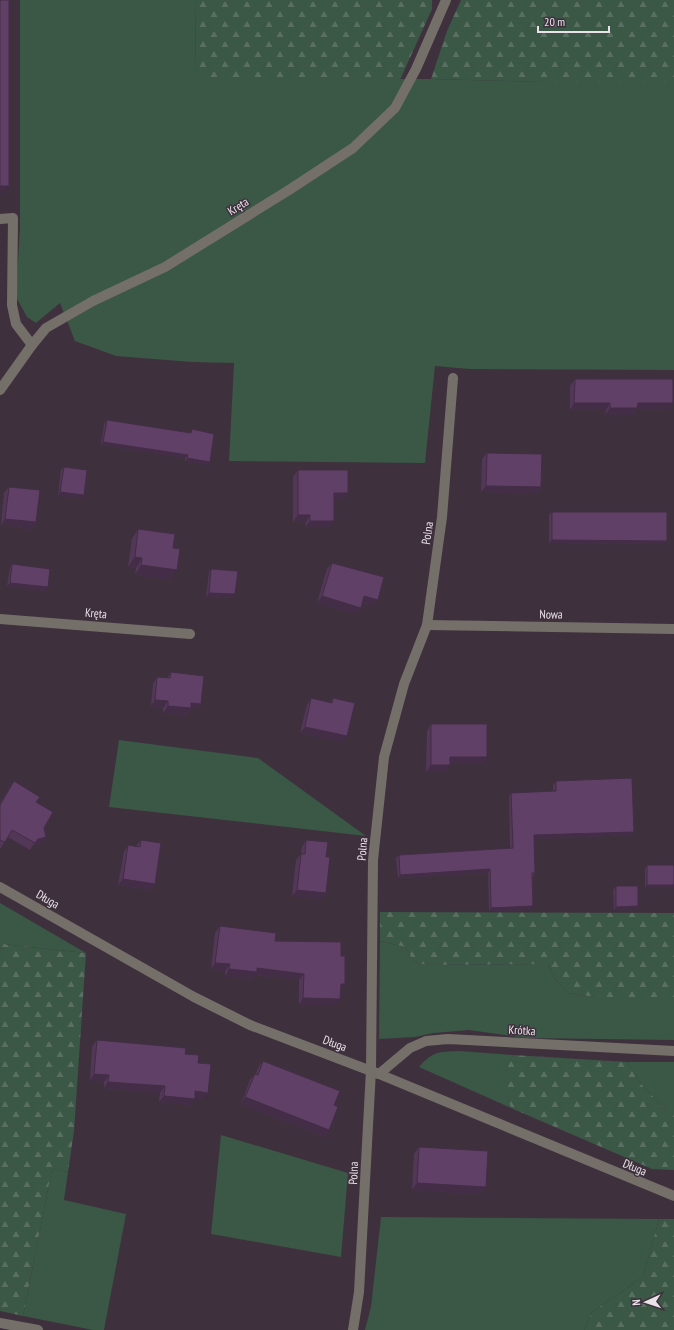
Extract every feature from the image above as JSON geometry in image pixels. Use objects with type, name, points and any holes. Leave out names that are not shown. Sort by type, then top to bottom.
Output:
[{"type":"street","name":"Kręta","points":[[0,390],[46,328],[93,301],[165,267],[289,190],[352,148],[395,108],[416,69],[446,0]]},
{"type":"street","points":[[0,219],[13,218],[12,305],[16,324],[32,345]]},
{"type":"street","name":"Polna","points":[[353,1330],[359,1292],[375,1072],[373,860],[384,757],[404,684],[427,625],[442,517],[453,378]]},
{"type":"street","name":"Kręta","points":[[0,619],[190,634]]},
{"type":"street","name":"Nowa","points":[[427,625],[674,629]]},
{"type":"street","name":"Długa","points":[[0,887],[194,998],[250,1026],[375,1072],[674,1196]]},
{"type":"street","name":"Krótka","points":[[375,1072],[410,1048],[426,1041],[448,1039],[674,1051]]},
{"type":"street","points":[[0,1323],[38,1330]]},
{"type":"green space","points":[[20,0],[196,0],[195,79],[431,79],[544,82],[674,82],[674,370],[470,369],[435,366],[425,463],[229,461],[234,363],[192,362],[116,356],[75,341],[60,303],[36,323],[27,317],[16,297],[20,228]]},
{"type":"green space","points":[[196,0],[432,0],[432,9],[400,80],[195,79]]},
{"type":"green space","points":[[461,0],[674,0],[674,82],[544,82],[431,79],[447,31]]},
{"type":"green space","points":[[119,740],[258,758],[366,836],[109,807]]},
{"type":"green space","points":[[0,903],[86,953],[3,944],[0,952]]},
{"type":"green space","points":[[380,912],[674,913],[674,997],[595,997],[568,993],[555,979],[548,964],[427,965],[414,962],[405,947],[380,941]]},
{"type":"green space","points":[[380,941],[405,947],[414,962],[427,965],[548,964],[555,979],[568,993],[595,997],[674,997],[674,1040],[526,1038],[469,1030],[433,1033],[415,1037],[379,1039]]},
{"type":"green space","points":[[3,944],[86,953],[74,1131],[68,1172],[52,1169],[23,1316],[0,1311],[0,952]]},
{"type":"green space","points":[[459,1051],[513,1055],[505,1076],[506,1093],[511,1108],[419,1067],[428,1058],[436,1053]]},
{"type":"green space","points":[[513,1055],[627,1062],[642,1085],[667,1111],[674,1111],[674,1170],[652,1169],[511,1108],[504,1081],[506,1070]]},
{"type":"green space","points":[[627,1062],[674,1062],[674,1111],[667,1111],[642,1085]]},
{"type":"green space","points":[[221,1135],[348,1173],[341,1257],[211,1234]]},
{"type":"green space","points":[[52,1169],[68,1172],[64,1200],[126,1214],[104,1330],[93,1330],[23,1316]]},
{"type":"green space","points":[[381,1217],[659,1219],[643,1277],[592,1312],[584,1330],[365,1330],[371,1307]]},
{"type":"green space","points":[[659,1219],[674,1219],[674,1330],[584,1330],[592,1312],[643,1277]]},
{"type":"building","points":[[0,0],[9,0],[9,186],[0,186]]},
{"type":"building","points":[[575,379],[673,379],[673,403],[638,403],[637,408],[610,408],[610,403],[574,403]]},
{"type":"building","points":[[107,420],[191,433],[192,429],[214,434],[210,462],[187,458],[188,455],[103,442]]},
{"type":"building","points":[[487,453],[542,454],[541,487],[486,486]]},
{"type":"building","points":[[64,467],[87,470],[84,495],[60,492]]},
{"type":"building","points":[[298,470],[348,470],[348,493],[334,493],[334,521],[310,521],[310,515],[298,515]]},
{"type":"building","points":[[9,487],[40,490],[36,522],[5,519]]},
{"type":"building","points":[[552,512],[667,512],[667,541],[552,540]]},
{"type":"building","points":[[138,529],[175,534],[173,548],[180,549],[177,570],[141,565],[142,558],[135,557]]},
{"type":"building","points":[[332,563],[384,577],[378,600],[364,596],[361,608],[322,596]]},
{"type":"building","points":[[12,564],[50,569],[48,587],[10,583]]},
{"type":"building","points":[[211,569],[238,571],[235,594],[209,593]]},
{"type":"building","points":[[171,672],[204,676],[201,704],[191,703],[191,708],[168,706],[168,701],[155,700],[157,677],[170,678]]},
{"type":"building","points":[[311,698],[332,703],[333,698],[355,703],[347,736],[305,727]]},
{"type":"building","points":[[431,724],[487,724],[487,757],[450,757],[450,765],[431,765]]},
{"type":"building","points":[[632,778],[634,832],[534,835],[535,873],[532,873],[533,906],[491,908],[490,869],[400,875],[399,855],[513,848],[511,793],[556,791],[556,781]]},
{"type":"building","points":[[14,781],[40,797],[36,802],[53,812],[44,828],[46,837],[38,839],[35,843],[12,830],[5,842],[0,840],[0,805]]},
{"type":"building","points":[[141,840],[161,843],[155,884],[123,879],[128,845],[140,847]]},
{"type":"building","points":[[306,840],[328,842],[326,857],[330,857],[326,893],[297,890],[301,854],[305,854]]},
{"type":"building","points":[[647,865],[674,865],[674,885],[647,885]]},
{"type":"building","points":[[616,886],[638,886],[638,906],[616,907]]},
{"type":"building","points":[[220,926],[276,933],[275,941],[341,942],[341,956],[345,956],[345,984],[341,984],[340,999],[303,998],[304,974],[257,968],[257,972],[229,969],[230,964],[215,963]]},
{"type":"building","points":[[97,1040],[186,1048],[185,1054],[199,1055],[198,1063],[211,1064],[208,1093],[195,1091],[195,1099],[164,1096],[165,1086],[108,1082],[109,1075],[94,1074]]},
{"type":"building","points":[[263,1061],[340,1091],[334,1105],[338,1107],[329,1130],[245,1097],[255,1074],[258,1075]]},
{"type":"building","points":[[419,1147],[488,1151],[486,1187],[417,1183]]}]
